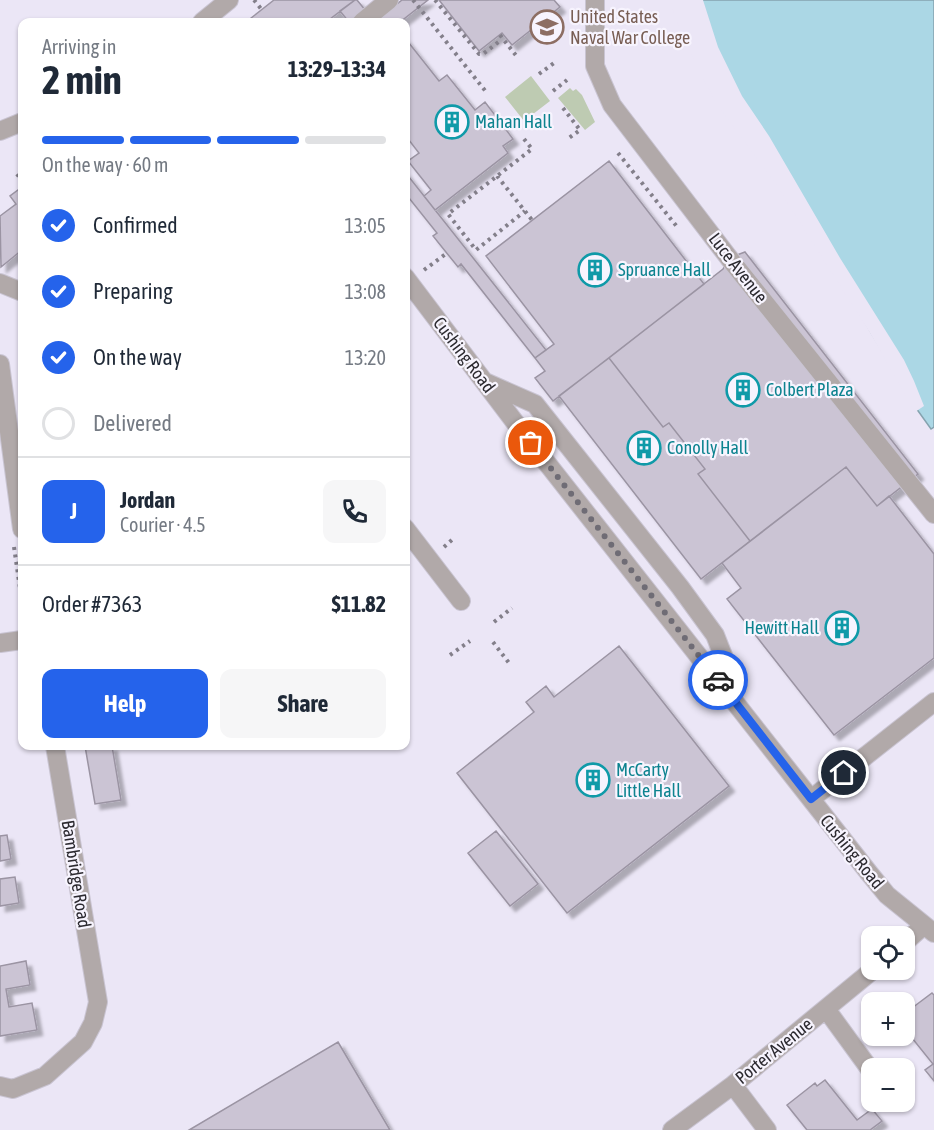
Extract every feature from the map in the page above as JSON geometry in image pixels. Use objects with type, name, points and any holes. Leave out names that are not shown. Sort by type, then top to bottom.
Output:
[{"type":"street","points":[[207,18],[229,0]]},
{"type":"street","points":[[367,18],[389,0]]},
{"type":"street","name":"Luce Avenue","points":[[595,0],[595,66],[612,105],[729,258],[934,514]]},
{"type":"street","points":[[0,131],[18,124]]},
{"type":"street","name":"Cushing Road","points":[[412,276],[483,382],[811,799],[887,895],[929,930]]},
{"type":"street","points":[[0,283],[18,290]]},
{"type":"street","points":[[0,364],[17,446],[18,463]]},
{"type":"street","points":[[483,382],[535,404],[680,587],[715,635],[724,658],[725,689]]},
{"type":"street","points":[[410,535],[461,601]]},
{"type":"street","points":[[0,643],[18,641]]},
{"type":"street","points":[[811,799],[934,702]]},
{"type":"street","name":"Bambridge Road","points":[[0,1086],[13,1089],[45,1076],[83,1042],[93,1023],[98,1002],[56,750]]},
{"type":"street","points":[[915,937],[929,930]]},
{"type":"street","name":"Porter Avenue","points":[[672,1130],[733,1085],[861,980]]},
{"type":"street","points":[[826,1009],[862,1058]]},
{"type":"street","points":[[733,1085],[767,1130]]},
{"type":"path","points":[[254,0],[262,10]]},
{"type":"path","points":[[413,0],[487,93]]},
{"type":"path","points":[[435,0],[479,54],[483,54],[500,38],[518,58]]},
{"type":"path","points":[[539,74],[554,63]]},
{"type":"path","points":[[553,91],[567,80]]},
{"type":"path","points":[[563,108],[580,130],[569,138],[571,141]]},
{"type":"path","points":[[524,139],[532,149],[448,214],[476,250],[525,211]]},
{"type":"path","points":[[618,153],[678,228]]},
{"type":"path","points":[[497,176],[532,220]]},
{"type":"path","points":[[412,276],[447,253]]},
{"type":"path","points":[[444,547],[453,539]]},
{"type":"path","points":[[494,622],[512,608]]},
{"type":"path","points":[[450,655],[470,641]]},
{"type":"path","points":[[493,642],[509,663]]},
{"type":"green space","points":[[531,76],[550,101],[524,121],[505,97]]},
{"type":"green space","points":[[570,88],[573,91],[576,89],[582,95],[595,122],[585,130],[558,98]]},
{"type":"water","points":[[673,0],[934,0],[934,427],[931,429],[916,408]]},
{"type":"pier","points":[[670,0],[703,0],[718,47],[742,96],[769,136],[840,258],[904,360],[924,406],[915,412],[870,333],[775,183],[716,103],[681,35]]},
{"type":"building","points":[[274,0],[355,0],[331,18],[251,18]]},
{"type":"building","points":[[357,0],[372,18],[346,18],[340,11]]},
{"type":"building","points":[[402,0],[428,0],[405,18],[380,18]]},
{"type":"building","points":[[439,0],[554,0],[560,7],[512,45],[502,33],[479,51]]},
{"type":"building","name":"Mahan Hall","points":[[410,44],[439,81],[447,75],[475,110],[485,102],[513,139],[503,146],[508,153],[435,210],[424,196],[431,190],[410,164],[410,160],[419,153],[410,141]]},
{"type":"building","name":"Spruance Hall","points":[[609,161],[704,284],[553,401],[535,378],[545,371],[535,358],[554,344],[486,256]]},
{"type":"building","points":[[410,178],[546,350],[535,358],[461,264],[458,267],[433,236],[437,233],[410,199]]},
{"type":"building","points":[[18,190],[18,253],[1,267],[0,216],[16,204],[10,196]]},
{"type":"building","name":"Colbert Plaza","points":[[745,252],[918,474],[877,506],[846,467],[750,541],[698,474],[705,469],[669,423],[663,427],[609,358],[723,269],[729,258]]},
{"type":"building","name":"Conolly Hall","points":[[609,358],[663,427],[669,423],[705,469],[698,474],[750,541],[701,579],[559,396]]},
{"type":"building","name":"Hewitt Hall","points":[[846,467],[877,506],[889,496],[934,554],[934,658],[834,735],[727,599],[741,588],[722,563]]},
{"type":"building","name":"McCarty Little Hall","points":[[619,646],[729,786],[567,913],[457,773],[534,712],[526,702],[546,686],[554,697]]},
{"type":"building","points":[[86,750],[113,750],[121,800],[95,804]]},
{"type":"building","points":[[496,831],[538,884],[510,906],[468,853]]},
{"type":"building","points":[[7,835],[11,859],[0,861],[0,836]]},
{"type":"building","points":[[15,877],[19,903],[0,906],[0,879]]},
{"type":"building","points":[[26,961],[30,985],[6,989],[9,1007],[32,1003],[37,1030],[0,1036],[0,966]]},
{"type":"building","points":[[932,993],[934,995],[934,1081],[925,1070],[933,1064],[915,1042],[915,1006]]},
{"type":"building","points":[[338,1042],[390,1130],[189,1130]]},
{"type":"building","points":[[825,1080],[857,1120],[868,1112],[874,1112],[882,1121],[870,1130],[807,1130],[787,1105],[815,1083],[817,1086]]},
{"type":"way so far","points":[[531,443],[718,680]]},
{"type":"place","name":"United States Naval War College","points":[[547,27]]},
{"type":"place","name":"Mahan Hall","points":[[452,122]]},
{"type":"place","name":"Spruance Hall","points":[[595,270]]},
{"type":"place","name":"Colbert Plaza","points":[[743,390]]},
{"type":"place","name":"Conolly Hall","points":[[644,448]]},
{"type":"place","name":"Hewitt Hall","points":[[842,628]]},
{"type":"place","name":"McCarty Little Hall","points":[[593,780]]},
{"type":"route","points":[[718,680],[811,799],[844,773]]}]
